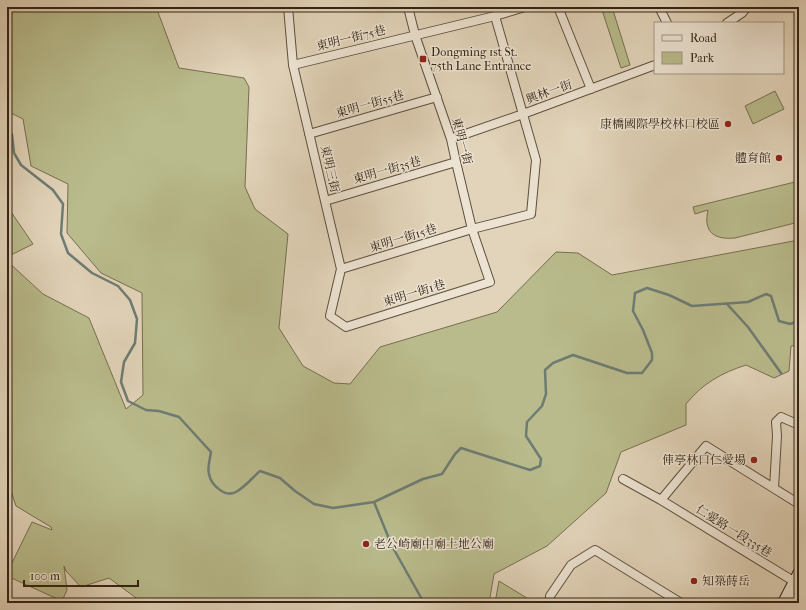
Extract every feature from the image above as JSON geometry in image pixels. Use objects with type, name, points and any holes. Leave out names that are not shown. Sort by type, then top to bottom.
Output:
[{"type":"main road","points":[[789,601],[797,578]]},
{"type":"street","name":"東明三街","points":[[288,7],[293,66],[341,269],[330,316],[346,327]]},
{"type":"street","name":"東明一街","points":[[408,7],[451,139],[472,229],[490,282]]},
{"type":"street","name":"東明一街75巷","points":[[293,66],[495,16],[525,7]]},
{"type":"street","points":[[558,7],[591,89]]},
{"type":"street","points":[[659,7],[666,22]]},
{"type":"street","points":[[728,22],[742,9]]},
{"type":"street","points":[[495,16],[523,114]]},
{"type":"street","name":"興林一街","points":[[451,139],[654,65]]},
{"type":"street","name":"東明一街55巷","points":[[309,134],[437,96]]},
{"type":"street","name":"東明一街15巷","points":[[341,269],[472,229],[532,214],[536,160],[523,114]]},
{"type":"street","name":"東明一街35巷","points":[[325,201],[456,162]]},
{"type":"street","name":"東明一街1巷","points":[[346,327],[490,282]]},
{"type":"street","points":[[774,488],[777,436],[776,422],[781,417],[799,425]]},
{"type":"street","points":[[661,500],[706,446],[799,504]]},
{"type":"street","name":"仁愛路一段335巷","points":[[623,479],[797,578]]},
{"type":"street","points":[[552,603],[550,602],[550,596],[571,565],[595,550],[681,603]]},
{"type":"green space","points":[[7,7],[156,7],[179,68],[244,78],[249,87],[245,187],[255,209],[288,234],[279,328],[303,366],[334,383],[350,384],[380,347],[497,312],[556,252],[578,253],[612,275],[799,240],[799,345],[791,346],[789,371],[774,378],[746,365],[728,372],[705,385],[686,404],[686,425],[621,452],[606,493],[547,546],[494,574],[489,603],[143,603],[109,578],[81,587],[66,571],[64,566],[67,590],[62,601],[7,576],[7,573],[32,522],[52,530],[51,527],[16,506],[7,479],[7,261],[43,294],[89,318],[126,409],[143,395],[142,293],[101,273],[67,233],[68,184],[31,166],[23,119],[7,111]]},
{"type":"green space","points":[[601,7],[612,7],[630,65],[621,68]]},
{"type":"green space","points":[[775,91],[784,109],[753,124],[745,106]]},
{"type":"green space","points":[[799,181],[799,222],[735,238],[721,238],[716,236],[709,229],[707,224],[708,210],[695,214],[693,207]]},
{"type":"green space","points":[[7,206],[33,244],[7,257]]},
{"type":"green space","points":[[499,581],[535,603],[495,603]]},
{"type":"waterway","points":[[7,127],[12,135],[14,153],[21,165],[53,190],[63,204],[61,234],[68,253],[92,273],[118,286],[130,300],[137,319],[135,343],[124,362],[121,382],[128,401],[146,410],[159,411],[179,417],[211,452],[208,469],[210,478],[219,489],[227,493],[236,492],[246,485],[260,471],[280,478],[295,491],[314,504],[333,508],[374,502],[423,479],[442,474],[455,454],[461,448],[530,470],[540,466],[541,459],[526,436],[527,422],[542,406],[546,394],[545,370],[553,363],[573,355],[627,373],[642,373],[652,360],[652,353],[643,330],[633,311],[635,293],[647,288],[669,295],[692,306],[748,302],[766,294],[771,296],[779,321],[790,324],[799,321]]},
{"type":"waterway","points":[[727,304],[748,327],[781,373]]},
{"type":"waterway","points":[[374,502],[392,546],[424,603]]},
{"type":"place","name":"Dongming 1st St. 75th Lane Entrance","points":[[423,59]]},
{"type":"place","name":"康橋國際學校林口校區","points":[[728,124]]},
{"type":"place","name":"體育館","points":[[779,158]]},
{"type":"place","name":"俥亭林口仁愛場","points":[[754,460]]},
{"type":"place","name":"老公崎廟中廟土地公廟","points":[[366,544]]},
{"type":"place","name":"知築蒔岳","points":[[694,581]]}]
